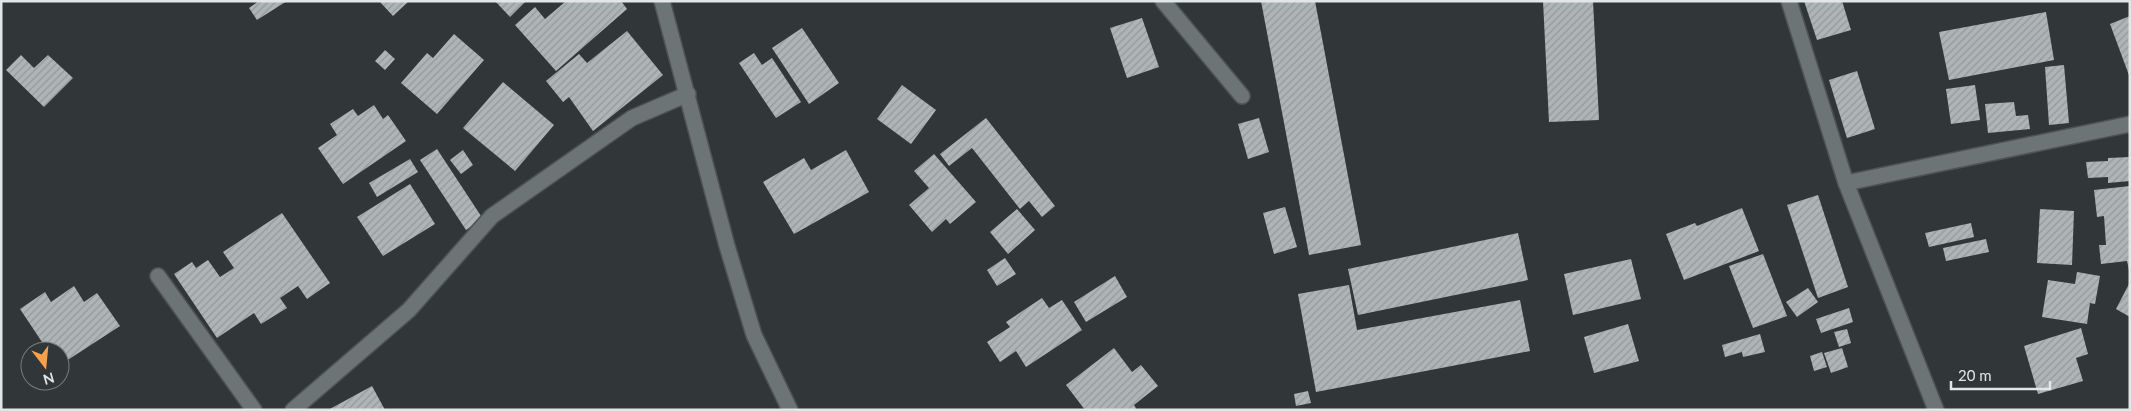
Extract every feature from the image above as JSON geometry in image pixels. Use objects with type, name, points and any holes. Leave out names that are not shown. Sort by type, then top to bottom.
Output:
[{"type":"street","points":[[662,1],[727,246],[754,335],[790,410]]},
{"type":"street","points":[[1163,1],[1242,96]]},
{"type":"street","points":[[1789,1],[1846,183],[1936,410]]},
{"type":"street","points":[[292,410],[409,310],[492,216],[632,118],[688,94]]},
{"type":"street","points":[[1846,183],[2130,124]]},
{"type":"street","points":[[158,276],[254,410]]},
{"type":"building","points":[[259,1],[287,1],[257,20],[249,8]]},
{"type":"building","points":[[379,1],[409,1],[393,16]]},
{"type":"building","points":[[495,1],[526,1],[510,17]]},
{"type":"building","points":[[566,1],[621,1],[627,9],[556,71],[515,25],[535,7],[545,19]]},
{"type":"building","points":[[1261,1],[1315,1],[1361,245],[1309,255]]},
{"type":"building","points":[[1543,1],[1593,1],[1599,120],[1549,122]]},
{"type":"building","points":[[1804,1],[1842,1],[1851,30],[1817,40]]},
{"type":"building","points":[[2046,12],[2054,60],[1949,80],[1939,32]]},
{"type":"building","points":[[2130,16],[2130,78],[2110,24]]},
{"type":"building","points":[[1142,18],[1159,67],[1127,78],[1110,28]]},
{"type":"building","points":[[802,28],[839,83],[809,104],[772,48]]},
{"type":"building","points":[[627,31],[663,75],[593,131],[569,97],[563,102],[546,81],[579,54],[587,63]]},
{"type":"building","points":[[454,34],[484,60],[437,114],[401,83],[427,53],[433,58]]},
{"type":"building","points":[[385,50],[395,59],[385,70],[375,61]]},
{"type":"building","points":[[754,53],[762,65],[772,58],[801,102],[776,118],[739,63]]},
{"type":"building","points":[[21,55],[34,68],[48,55],[73,78],[44,107],[6,70]]},
{"type":"building","points":[[2064,65],[2069,123],[2049,125],[2045,67]]},
{"type":"building","points":[[1857,71],[1875,129],[1847,138],[1829,80]]},
{"type":"building","points":[[503,82],[554,125],[515,171],[463,128]]},
{"type":"building","points":[[902,85],[936,110],[911,144],[877,119]]},
{"type":"building","points":[[1975,85],[1980,120],[1951,124],[1946,89]]},
{"type":"building","points":[[2014,102],[2016,116],[2028,115],[2030,129],[1988,133],[1985,104]]},
{"type":"building","points":[[374,105],[383,119],[388,115],[406,141],[343,184],[318,148],[337,135],[330,124],[353,109],[358,116]]},
{"type":"building","points":[[986,118],[1055,206],[1042,217],[1029,201],[1020,209],[972,148],[949,166],[940,154]]},
{"type":"building","points":[[1259,118],[1269,152],[1248,159],[1238,124]]},
{"type":"building","points":[[437,149],[483,219],[466,230],[420,160]]},
{"type":"building","points":[[463,150],[473,165],[461,174],[450,160]]},
{"type":"building","points":[[846,150],[869,192],[794,234],[763,182],[804,158],[811,170]]},
{"type":"building","points":[[934,154],[976,202],[950,224],[946,219],[932,232],[909,205],[929,188],[914,171]]},
{"type":"building","points":[[2130,157],[2130,181],[2108,183],[2108,177],[2088,178],[2086,162]]},
{"type":"building","points":[[410,159],[418,172],[377,197],[369,183]]},
{"type":"building","points":[[410,184],[435,224],[383,256],[357,217]]},
{"type":"building","points":[[2130,186],[2129,270],[2127,261],[2101,264],[2099,245],[2106,245],[2104,216],[2097,217],[2094,190]]},
{"type":"building","points":[[1818,195],[1848,287],[1818,298],[1787,205]]},
{"type":"building","points":[[1285,207],[1297,247],[1274,254],[1263,213]]},
{"type":"building","points":[[1742,208],[1759,251],[1684,280],[1666,234],[1695,223],[1697,226]]},
{"type":"building","points":[[1017,209],[1035,230],[1008,254],[990,232]]},
{"type":"building","points":[[2040,209],[2074,211],[2072,265],[2037,263]]},
{"type":"building","points":[[282,213],[330,283],[307,299],[298,286],[280,298],[287,308],[261,324],[254,313],[217,338],[174,274],[192,262],[196,268],[208,260],[220,277],[234,268],[223,252]]},
{"type":"building","points":[[1971,223],[1974,237],[1929,247],[1925,233]]},
{"type":"building","points":[[1518,233],[1528,280],[1358,315],[1348,269]]},
{"type":"building","points":[[1986,239],[1989,252],[1946,261],[1943,248]]},
{"type":"building","points":[[1763,254],[1787,316],[1753,328],[1729,266]]},
{"type":"building","points":[[1005,258],[1016,274],[997,286],[987,270]]},
{"type":"building","points":[[1631,259],[1641,299],[1573,315],[1564,274]]},
{"type":"building","points":[[2077,272],[2100,276],[2095,304],[2090,303],[2087,324],[2042,317],[2048,280],[2075,284]]},
{"type":"building","points":[[1115,276],[1127,297],[1086,322],[1074,302]]},
{"type":"building","points":[[2130,282],[2130,317],[2116,309]]},
{"type":"building","points":[[1349,285],[1357,330],[1520,300],[1530,351],[1316,392],[1298,294]]},
{"type":"building","points":[[74,286],[84,302],[97,293],[120,326],[70,358],[70,341],[41,341],[20,309],[45,292],[51,302]]},
{"type":"building","points":[[1808,288],[1818,302],[1797,317],[1786,302]]},
{"type":"building","points":[[1042,298],[1049,308],[1062,300],[1082,330],[1026,367],[1016,351],[1000,362],[987,342],[1010,327],[1006,322]]},
{"type":"building","points":[[1849,308],[1853,322],[1821,333],[1816,319]]},
{"type":"building","points":[[1628,324],[1639,361],[1594,373],[1584,337]]},
{"type":"building","points":[[2081,328],[2088,354],[2076,358],[2083,381],[2038,394],[2024,346]]},
{"type":"building","points":[[1847,329],[1851,343],[1839,347],[1834,332]]},
{"type":"building","points":[[1760,334],[1765,352],[1743,357],[1742,352],[1725,357],[1722,345]]},
{"type":"building","points":[[1114,348],[1132,372],[1141,365],[1158,386],[1134,405],[1137,410],[1085,410],[1066,385]]},
{"type":"building","points":[[1842,348],[1848,367],[1831,373],[1824,353]]},
{"type":"building","points":[[1822,352],[1827,367],[1814,371],[1810,356]]},
{"type":"building","points":[[372,386],[385,410],[328,410]]},
{"type":"building","points":[[1308,391],[1311,403],[1296,406],[1294,394]]}]
